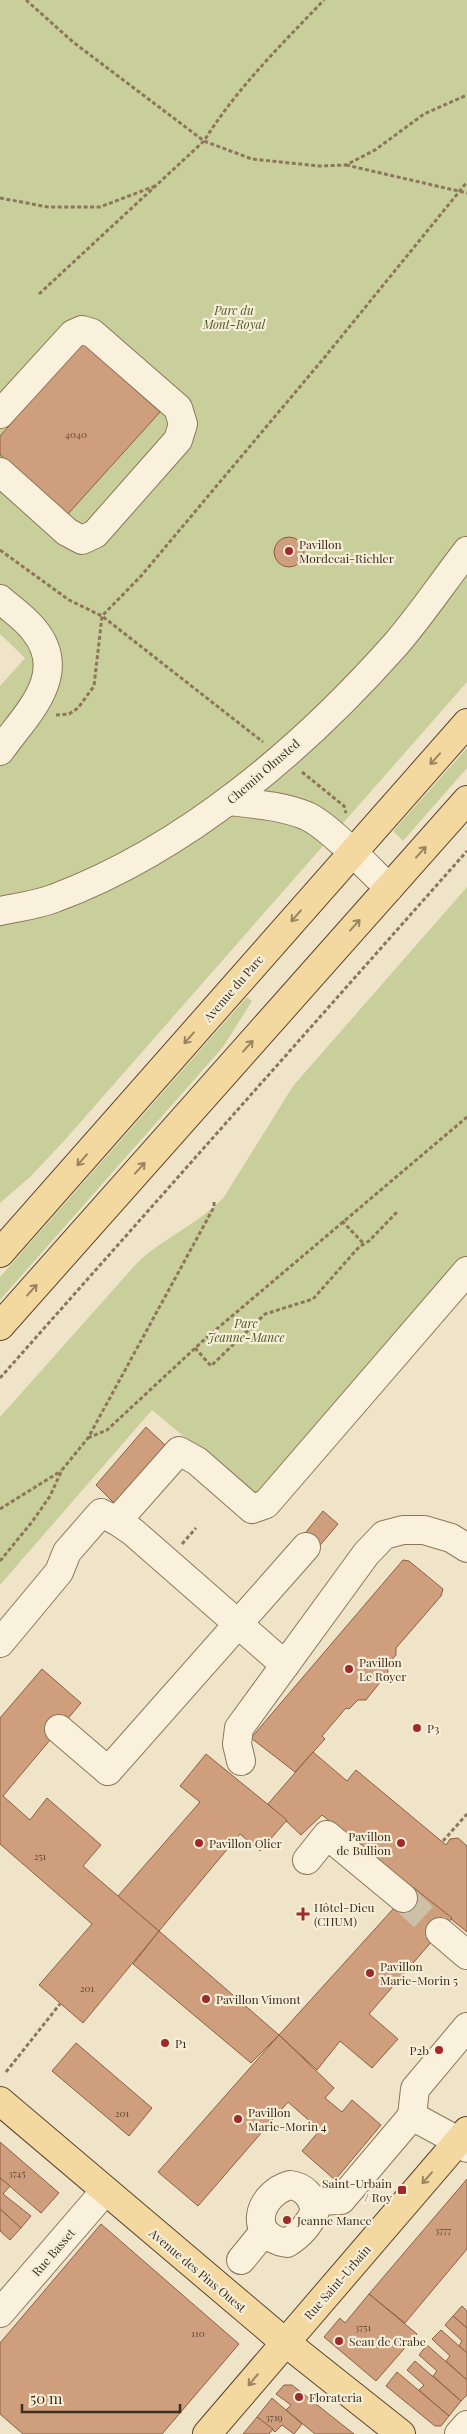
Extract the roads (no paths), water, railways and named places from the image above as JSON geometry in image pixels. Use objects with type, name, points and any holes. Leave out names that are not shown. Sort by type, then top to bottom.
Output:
[{"type":"main road","name":"Avenue du Parc","points":[[0,1253],[467,723]]},
{"type":"main road","points":[[0,1326],[467,800]]},
{"type":"main road","name":"Avenue des Pins Ouest","points":[[0,2101],[285,2343],[400,2434]]},
{"type":"main road","name":"Rue Saint-Urbain","points":[[207,2434],[464,2140]]},
{"type":"street","points":[[0,414],[73,334],[82,330],[92,333],[178,408],[184,424],[178,440],[95,534],[82,540],[67,532],[0,472]]},
{"type":"street","name":"Chemin Olmsted","points":[[0,912],[54,898],[131,864],[230,801],[331,712],[383,657],[467,551]]},
{"type":"street","points":[[0,599],[34,629],[44,644],[48,674],[44,689],[33,708],[0,751]]},
{"type":"street","points":[[230,801],[268,805],[309,817],[352,853],[388,888]]},
{"type":"street","points":[[117,1521],[179,1451],[197,1461],[252,1509],[266,1504],[467,1271]]},
{"type":"street","points":[[0,1643],[60,1572],[67,1552],[101,1513],[133,1532],[285,1665]]},
{"type":"street","points":[[241,1761],[237,1744],[240,1728],[366,1554],[384,1535],[403,1530],[424,1530],[450,1538],[467,1548]]},
{"type":"street","points":[[59,1729],[108,1771],[306,1547]]},
{"type":"street","points":[[307,1860],[327,1834],[403,1898]]},
{"type":"street","points":[[440,1932],[467,1954]]},
{"type":"street","points":[[313,2201],[341,2200],[412,2116],[415,2089],[467,2027]]},
{"type":"street","points":[[412,2116],[464,2140]]},
{"type":"street","points":[[298,2186],[313,2201],[315,2211],[310,2222],[298,2236],[287,2243],[271,2239],[263,2232],[262,2210],[276,2192],[282,2188],[298,2186]]},
{"type":"street","name":"Rue Basset","points":[[0,2313],[105,2191]]},
{"type":"street","points":[[241,2260],[263,2232]]},
{"type":"street","points":[[459,2434],[467,2425]]},
{"type":"tunnel","points":[[403,1898],[440,1932]]},
{"type":"place","name":"Pavillon Mordecai-Richler","points":[[289,551]]},
{"type":"place","name":"Pavillon Le Royer","points":[[349,1669]]},
{"type":"place","name":"P3","points":[[417,1728]]},
{"type":"place","name":"Pavillon Olier","points":[[199,1843]]},
{"type":"place","name":"Pavillon de Bullion","points":[[401,1843]]},
{"type":"place","name":"Hôtel-Dieu (CHUM)","points":[[303,1914]]},
{"type":"place","name":"Pavillon Marie-Morin 5","points":[[370,1973]]},
{"type":"place","name":"Pavillon Vimont","points":[[206,1999]]},
{"type":"place","name":"P1","points":[[165,2043]]},
{"type":"place","name":"P2b","points":[[439,2050]]},
{"type":"place","name":"Pavillon Marie-Morin 4","points":[[238,2119]]},
{"type":"place","name":"Saint-Urbain / Roy","points":[[402,2190]]},
{"type":"place","name":"Jeanne Mance","points":[[287,2220]]},
{"type":"place","name":"Seau de Crabe","points":[[339,2341]]},
{"type":"place","name":"Florateria","points":[[299,2397]]},
{"type":"park label","name":"Parc du Mont-Royal","points":[[234,317]]},
{"type":"park label","name":"Parc Jeanne-Mance","points":[[246,1330]]}]
